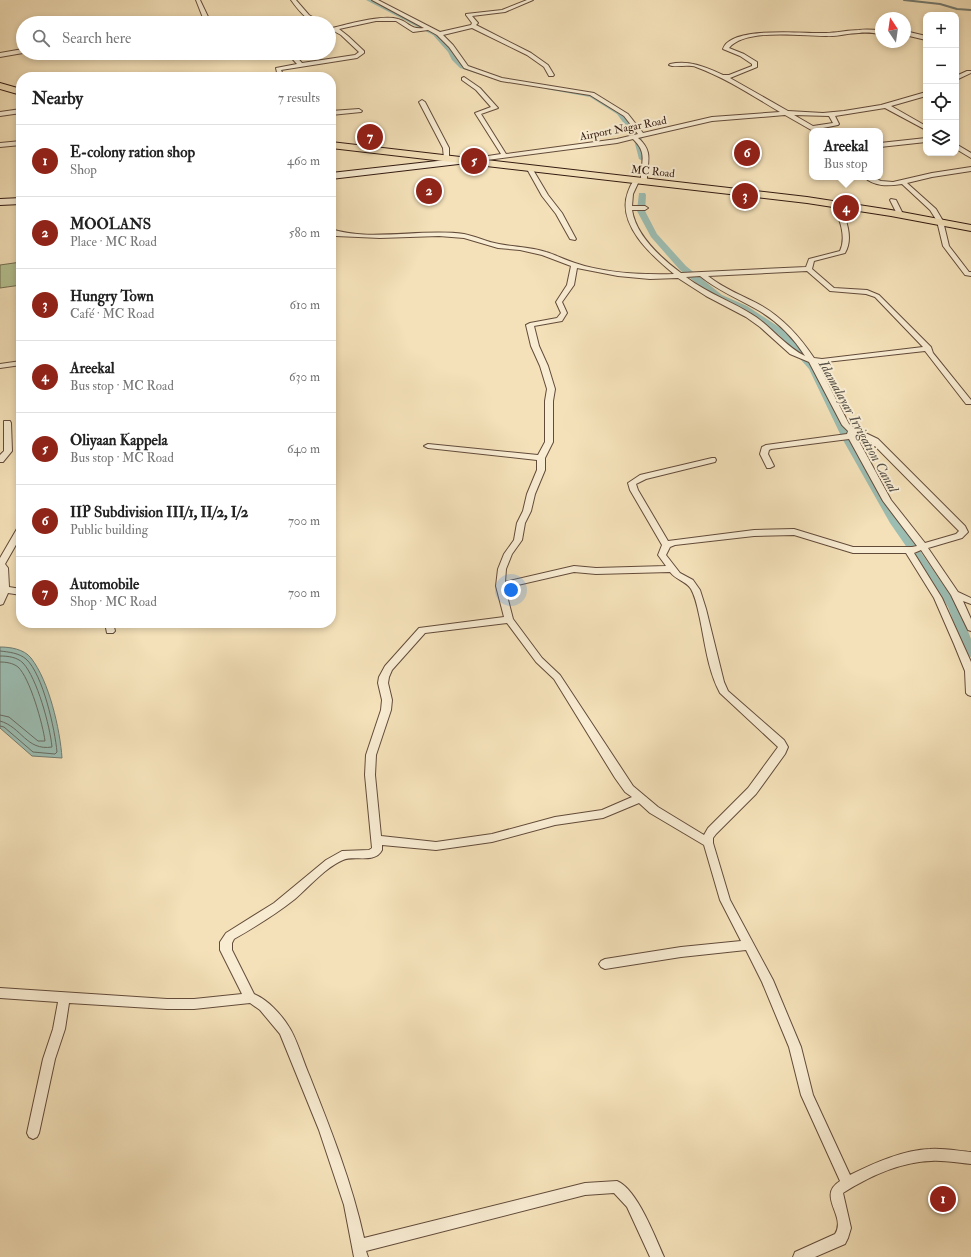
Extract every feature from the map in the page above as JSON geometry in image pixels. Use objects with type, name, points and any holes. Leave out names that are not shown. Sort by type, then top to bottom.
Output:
[{"type":"main road","points":[[0,86],[16,91]]},
{"type":"main road","name":"MC Road","points":[[336,146],[836,204],[940,221],[971,228]]},
{"type":"main road","points":[[336,175],[464,160]]},
{"type":"main road","points":[[0,202],[16,201]]},
{"type":"street","points":[[198,0],[205,16]]},
{"type":"street","points":[[293,0],[307,16]]},
{"type":"street","points":[[374,0],[439,34],[452,46],[466,67],[506,80],[592,94],[626,115],[641,135]]},
{"type":"street","points":[[473,26],[475,23],[468,15],[503,11],[531,0]]},
{"type":"street","points":[[336,28],[376,20],[397,20],[415,30],[430,29]]},
{"type":"street","points":[[439,34],[473,26],[529,54],[546,66],[552,75]]},
{"type":"street","points":[[336,31],[349,38],[362,52],[357,56],[336,60]]},
{"type":"street","points":[[725,77],[734,76],[740,71],[754,67],[755,63],[742,55],[726,49],[727,46],[741,38],[761,34],[783,33],[827,35],[859,31],[875,32]]},
{"type":"street","points":[[911,34],[923,37]]},
{"type":"street","points":[[0,55],[16,52]]},
{"type":"street","points":[[296,60],[301,66]]},
{"type":"street","points":[[279,72],[278,69],[335,60]]},
{"type":"street","points":[[672,65],[692,63],[725,77],[811,128]]},
{"type":"street","points":[[959,70],[970,72]]},
{"type":"street","points":[[959,77],[970,72]]},
{"type":"street","points":[[464,79],[478,89],[495,108],[478,113],[489,127],[504,155]]},
{"type":"street","name":"Airport Nagar Road","points":[[464,160],[637,140],[641,135],[712,119],[785,113],[831,114],[886,106],[923,95]]},
{"type":"street","points":[[422,102],[446,148],[447,159]]},
{"type":"street","points":[[886,106],[923,126]]},
{"type":"street","points":[[336,113],[359,111]]},
{"type":"street","points":[[0,114],[16,112]]},
{"type":"street","points":[[822,128],[836,124],[831,114]]},
{"type":"street","points":[[637,140],[645,150],[646,158],[640,182],[629,194],[629,215],[640,236],[656,254],[681,276],[709,296],[756,320],[794,354],[810,360],[928,349]]},
{"type":"street","points":[[883,145],[923,140]]},
{"type":"street","points":[[0,145],[16,143]]},
{"type":"street","points":[[959,148],[971,156]]},
{"type":"street","points":[[530,169],[545,196],[559,214],[574,239]]},
{"type":"street","points":[[872,180],[876,183],[882,184],[901,182],[932,175],[971,169]]},
{"type":"street","points":[[901,182],[928,204],[940,221],[946,246],[967,274],[971,274]]},
{"type":"street","points":[[893,200],[900,214]]},
{"type":"street","points":[[809,269],[811,260],[843,252],[846,248],[844,222],[836,204]]},
{"type":"street","points":[[629,208],[645,208]]},
{"type":"street","points":[[336,234],[380,236],[439,234],[464,236],[498,246],[520,248],[544,253],[574,265],[631,276],[681,276],[809,269],[832,290],[867,292],[878,296],[928,349],[929,353],[970,402]]},
{"type":"street","points":[[574,265],[574,278],[568,291],[559,302],[564,314],[560,320],[530,325],[535,346],[544,366],[551,389],[549,442],[541,458],[541,470],[531,494],[527,511],[521,523],[518,540],[508,554],[502,569],[500,586],[509,620],[539,660],[557,677],[629,789],[654,810],[708,843]]},
{"type":"street","points":[[700,274],[717,287],[759,307],[778,320],[802,344],[887,501],[923,547],[955,594],[971,628]]},
{"type":"street","points":[[0,366],[16,364]]},
{"type":"street","points":[[0,460],[8,451],[7,423]]},
{"type":"street","points":[[770,466],[764,454],[765,449],[769,447],[851,433],[875,441],[962,528],[968,532]]},
{"type":"street","points":[[428,446],[541,458]]},
{"type":"street","points":[[666,545],[634,490],[632,482],[643,477],[712,460]]},
{"type":"street","points":[[847,1183],[807,1095],[795,1047],[767,980],[725,900],[708,843],[708,837],[752,791],[782,751],[783,747],[781,743],[725,693],[719,682],[702,609],[696,590],[690,582],[677,575],[662,555],[666,545],[674,542],[754,533],[794,532],[853,550],[912,550],[968,532]]},
{"type":"street","points":[[0,602],[5,589],[4,568],[0,565],[16,538]]},
{"type":"street","points":[[912,550],[910,553],[938,598],[959,644],[970,671],[971,693]]},
{"type":"street","points":[[500,586],[574,568],[596,571],[672,569]]},
{"type":"street","points":[[5,589],[16,591]]},
{"type":"street","points":[[955,594],[971,601]]},
{"type":"street","points":[[250,998],[226,950],[226,942],[230,936],[283,902],[336,859],[350,853],[368,854],[374,853],[377,850],[370,775],[371,755],[386,710],[387,700],[383,683],[388,668],[422,630],[509,620]]},
{"type":"street","points":[[376,840],[436,846],[492,838],[555,821],[603,814],[640,798]]},
{"type":"street","points":[[606,964],[681,952],[748,945]]},
{"type":"street","points":[[0,993],[64,998],[194,1004],[250,998],[258,1001],[285,1031],[310,1094],[350,1205],[360,1251],[585,1189],[617,1187],[632,1203],[657,1257]]},
{"type":"street","points":[[33,1133],[49,1059],[59,1029],[64,998]]},
{"type":"street","points":[[800,1257],[840,1239],[844,1234],[845,1226],[836,1198],[837,1190],[847,1183],[903,1160],[930,1154],[971,1158]]},
{"type":"green space","points":[[16,263],[16,286],[0,288],[0,265]]},
{"type":"water","points":[[0,647],[12,648],[25,652],[37,668],[48,692],[56,720],[62,758],[32,756],[0,728]]},
{"type":"waterway","name":"Idamalayar Irrigation Canal","points":[[369,0],[435,34],[451,51],[454,59],[462,67],[500,79]]},
{"type":"waterway","points":[[904,0],[940,4],[957,9],[971,10]]},
{"type":"waterway","name":"Idamalayar Irrigation Canal","points":[[548,88],[592,95],[619,113],[637,136],[643,159]]},
{"type":"waterway","name":"Idamalayar Irrigation Canal","points":[[642,195],[641,211],[654,235],[683,268],[719,297],[744,308],[782,333],[813,368],[848,440],[895,523],[953,606],[971,653]]},
{"type":"place","name":"Automobile","points":[[370,137]]},
{"type":"place","name":"IIP Subdivision III/1, II/2, I/2","points":[[747,153]]},
{"type":"place","name":"Oliyaan Kappela","points":[[474,161]]},
{"type":"place","name":"MOOLANS","points":[[429,191]]},
{"type":"place","name":"Hungry Town","points":[[745,196]]},
{"type":"place","name":"Areekal","points":[[846,208]]},
{"type":"place","name":"E-colony ration shop","points":[[943,1199]]}]
